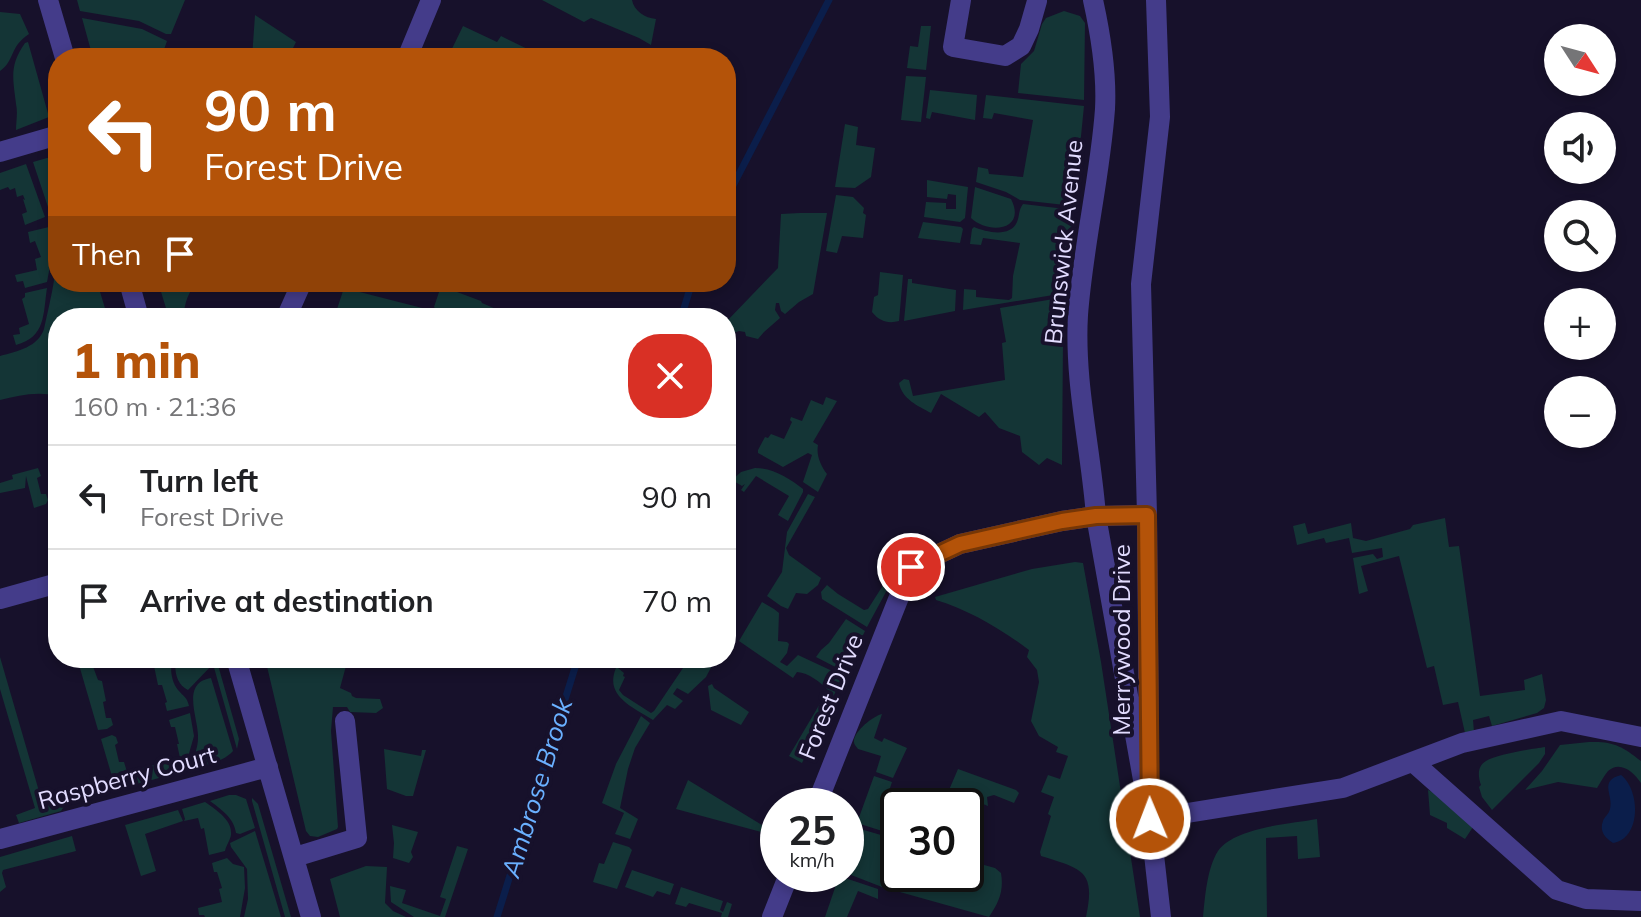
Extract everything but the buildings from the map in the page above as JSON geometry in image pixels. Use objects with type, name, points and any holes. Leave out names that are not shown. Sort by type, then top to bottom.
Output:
[{"type":"street","points":[[48,0],[62,48]]},
{"type":"street","points":[[411,48],[431,0]]},
{"type":"street","points":[[961,0],[953,47],[1005,56],[1021,46],[1038,0]]},
{"type":"street","name":"Brunswick Avenue","points":[[1093,0],[1103,46],[1105,107],[1078,315],[1078,378],[1096,516],[1150,819],[1161,917]]},
{"type":"street","name":"Merrywood Drive","points":[[1150,819],[1141,284],[1160,117],[1156,0]]},
{"type":"street","points":[[0,152],[48,138]]},
{"type":"street","name":"Forest Drive","points":[[823,788],[911,567],[960,544],[1062,521],[1096,516],[1147,515]]},
{"type":"street","points":[[0,599],[48,586]]},
{"type":"street","points":[[239,668],[311,917]]},
{"type":"street","points":[[295,857],[357,838],[345,721]]},
{"type":"street","points":[[1150,819],[1343,788],[1462,743],[1561,721],[1641,737]]},
{"type":"street","points":[[1413,762],[1557,890],[1586,899],[1641,901]]},
{"type":"street","name":"Raspberry Court","points":[[0,839],[268,767]]},
{"type":"street","points":[[772,917],[782,892]]},
{"type":"green space","points":[[77,0],[185,0],[171,34],[166,34],[139,21],[80,11]]},
{"type":"green space","points":[[542,0],[632,0],[641,13],[656,19],[651,45],[591,18],[584,22]]},
{"type":"green space","points":[[1064,11],[1080,16],[1085,23],[1084,100],[1018,93],[1021,64],[1034,51],[1042,24],[1046,18]]},
{"type":"green space","points":[[0,12],[20,14],[29,34],[18,44],[0,71]]},
{"type":"green space","points":[[255,15],[296,42],[293,48],[253,48]]},
{"type":"green space","points":[[82,18],[142,29],[167,41],[165,48],[90,48]]},
{"type":"green space","points":[[463,26],[497,42],[501,36],[526,48],[452,48]]},
{"type":"green space","points":[[921,26],[931,26],[926,70],[907,68],[910,46],[918,47]]},
{"type":"green space","points":[[28,42],[48,117],[16,130],[13,72]]},
{"type":"green space","points":[[906,76],[926,77],[921,122],[901,120]]},
{"type":"green space","points":[[930,90],[977,95],[975,120],[932,112],[930,119],[926,118]]},
{"type":"green space","points":[[986,95],[1084,106],[1074,206],[1020,200],[976,182],[978,167],[988,169],[989,174],[1023,177],[1033,120],[994,113],[992,119],[983,118]]},
{"type":"green space","points":[[845,124],[858,127],[856,145],[875,148],[871,177],[855,188],[835,187]]},
{"type":"green space","points":[[48,158],[48,207],[33,162]]},
{"type":"green space","points":[[26,164],[45,217],[25,225],[22,214],[27,212],[23,195],[17,197],[15,188],[0,190],[0,173]]},
{"type":"green space","points":[[927,180],[968,187],[965,218],[960,222],[924,217],[926,202],[946,203],[946,209],[956,209],[956,195],[948,194],[947,199],[927,197]]},
{"type":"green space","points":[[975,187],[1011,199],[1015,209],[1010,223],[996,228],[987,227],[971,218]]},
{"type":"green space","points":[[836,195],[853,197],[864,208],[866,215],[863,238],[842,236],[837,253],[826,251]]},
{"type":"green space","points":[[1023,204],[1074,210],[1065,293],[963,310],[964,289],[976,290],[976,297],[1012,298],[1020,243],[983,238],[981,245],[970,244],[974,227],[1003,232],[1014,227]]},
{"type":"green space","points":[[827,213],[813,294],[785,314],[776,303],[775,310],[780,318],[758,339],[746,336],[745,332],[736,332],[736,312],[778,268],[781,214]]},
{"type":"green space","points":[[923,222],[961,227],[960,243],[918,238]]},
{"type":"green space","points":[[48,227],[48,277],[47,282],[25,288],[23,281],[17,282],[15,275],[37,270],[35,259],[41,257],[35,241],[30,243],[28,232]]},
{"type":"green space","points":[[880,272],[903,275],[899,321],[884,321],[872,312],[874,297],[878,295]]},
{"type":"green space","points":[[908,279],[912,279],[912,283],[956,290],[955,311],[904,321]]},
{"type":"green space","points":[[47,288],[38,330],[16,345],[13,335],[20,334],[19,328],[29,324],[22,299],[25,293]]},
{"type":"green space","points":[[52,292],[100,292],[105,308],[48,308]]},
{"type":"green space","points":[[161,292],[190,292],[185,308],[166,308]]},
{"type":"green space","points":[[343,292],[360,292],[422,308],[337,308]]},
{"type":"green space","points":[[439,292],[457,292],[494,308],[435,308]]},
{"type":"green space","points":[[1066,297],[1062,465],[1047,458],[1039,465],[1022,452],[1020,436],[999,428],[985,412],[979,417],[941,394],[931,413],[903,393],[899,383],[904,379],[909,380],[913,396],[1005,380],[1002,343],[1006,342],[1000,308]]},
{"type":"green space","points":[[48,310],[48,395],[21,395],[0,400],[0,356],[32,344],[44,329]]},
{"type":"green space","points":[[826,397],[837,401],[813,442],[818,445],[820,461],[827,474],[818,492],[803,482],[812,455],[808,453],[783,467],[758,453],[758,450],[765,437],[771,434],[784,439],[792,422],[791,417],[802,421],[811,400],[823,405]]},
{"type":"green space","points":[[38,468],[41,476],[37,478],[41,494],[46,494],[46,504],[34,508],[26,476],[25,488],[0,493],[0,483],[13,479],[12,475]]},
{"type":"green space","points":[[755,468],[768,470],[803,489],[788,521],[778,515],[789,496],[756,476],[744,492],[741,490],[745,484],[742,486],[736,482],[736,476]]},
{"type":"green space","points":[[808,494],[815,497],[786,548],[789,555],[821,578],[807,594],[796,593],[788,609],[767,596],[782,572],[787,532]]},
{"type":"green space","points":[[1445,518],[1449,547],[1459,546],[1480,696],[1525,690],[1524,680],[1542,674],[1546,700],[1544,708],[1537,713],[1492,726],[1489,716],[1473,720],[1474,732],[1465,733],[1458,702],[1443,705],[1434,666],[1427,668],[1399,556],[1361,566],[1368,591],[1359,594],[1353,558],[1373,554],[1377,559],[1383,557],[1382,548],[1352,553],[1349,538],[1326,543],[1324,538],[1297,545],[1293,526],[1305,523],[1308,534],[1351,523],[1353,538],[1366,541]]},
{"type":"green space","points":[[904,552],[907,553],[867,627],[822,599],[821,592],[827,585],[864,610],[868,609]]},
{"type":"green space","points":[[1083,563],[1140,917],[1086,917],[1089,889],[1083,874],[1067,864],[1041,856],[1054,797],[1041,792],[1048,775],[1060,779],[1068,756],[1056,752],[1058,747],[1039,736],[1031,721],[1039,682],[1037,670],[1027,657],[1029,650],[984,621],[935,597],[1032,569]]},
{"type":"green space","points":[[762,602],[779,613],[778,641],[789,644],[780,662],[787,666],[798,655],[843,676],[802,763],[789,756],[828,690],[806,674],[797,672],[793,678],[739,641]]},
{"type":"green space","points":[[846,619],[865,631],[845,672],[816,657]]},
{"type":"green space","points":[[0,657],[43,805],[62,802],[65,805],[61,811],[19,823],[16,815],[35,808],[0,689]]},
{"type":"green space","points":[[80,668],[94,668],[98,680],[102,681],[106,718],[111,718],[113,725],[98,730]]},
{"type":"green space","points":[[154,668],[171,668],[174,683],[189,706],[167,711],[162,685],[158,685]]},
{"type":"green space","points":[[175,668],[209,668],[188,690],[177,677]]},
{"type":"green space","points":[[214,668],[219,668],[239,739],[237,749]]},
{"type":"green space","points":[[267,668],[345,668],[340,688],[356,698],[380,699],[383,708],[376,713],[350,712],[347,707],[333,707],[331,731],[338,827],[318,837],[310,836],[306,831]]},
{"type":"green space","points":[[618,668],[625,677],[619,690],[651,713],[683,668],[711,668],[688,694],[677,688],[673,694],[683,701],[675,709],[667,705],[653,720],[622,700],[614,686],[613,678]]},
{"type":"green space","points":[[211,678],[233,751],[219,761],[190,769],[198,738],[194,694],[202,681]]},
{"type":"green space","points":[[712,684],[749,712],[741,725],[711,710],[708,686]]},
{"type":"green space","points":[[190,713],[194,736],[184,771],[116,790],[101,739],[112,735],[116,737],[119,762],[124,762],[127,772],[180,758],[175,727],[171,727],[169,720]]},
{"type":"green space","points":[[882,714],[874,738],[882,742],[884,738],[907,748],[893,778],[876,772],[881,756],[858,749],[854,743],[860,729]]},
{"type":"green space","points":[[641,716],[650,723],[635,748],[620,808],[638,819],[630,839],[615,834],[624,813],[602,803],[616,764]]},
{"type":"green space","points":[[1589,742],[1617,746],[1641,761],[1641,783],[1631,771],[1617,767],[1608,771],[1597,788],[1558,782],[1525,790],[1560,745]]},
{"type":"green space","points":[[1545,747],[1545,754],[1539,763],[1492,810],[1479,787],[1479,772],[1483,763],[1506,754]]},
{"type":"green space","points":[[384,749],[421,756],[422,750],[426,750],[413,796],[387,789]]},
{"type":"green space","points":[[958,769],[1019,793],[1014,803],[994,795],[987,797],[988,806],[984,804],[984,788],[950,788]]},
{"type":"green space","points":[[874,776],[892,782],[890,788],[880,788],[880,830],[864,825],[864,804]]},
{"type":"green space","points":[[688,780],[760,824],[760,832],[676,809]]},
{"type":"green space","points":[[1428,790],[1437,794],[1473,827],[1465,839],[1447,828],[1447,823],[1430,815]]},
{"type":"green space","points":[[229,795],[246,799],[255,828],[236,833],[230,819],[210,801]]},
{"type":"green space","points":[[252,798],[258,804],[291,917],[285,917]]},
{"type":"green space","points":[[205,802],[225,819],[231,832],[225,851],[209,855],[204,828],[201,829],[198,818],[184,821],[182,809]]},
{"type":"green space","points":[[178,810],[183,821],[145,834],[156,871],[141,876],[125,825]]},
{"type":"green space","points":[[1317,819],[1320,857],[1298,859],[1297,836],[1266,838],[1267,917],[1203,917],[1211,866],[1226,843],[1264,828]]},
{"type":"green space","points":[[392,825],[418,832],[409,863],[393,858]]},
{"type":"green space","points":[[864,830],[880,835],[880,886],[864,880]]},
{"type":"green space","points":[[255,831],[281,917],[244,917],[248,899],[247,869],[230,843]]},
{"type":"green space","points":[[72,836],[76,851],[3,870],[6,887],[0,892],[0,857]]},
{"type":"green space","points":[[613,842],[632,850],[617,889],[593,882],[599,863],[604,864]]},
{"type":"green space","points":[[457,846],[468,849],[445,917],[414,917],[391,902],[390,886],[406,890],[402,903],[440,916],[446,899],[440,897]]},
{"type":"green space","points":[[227,858],[233,864],[244,867],[245,888],[240,917],[199,915],[198,908],[222,902],[219,889],[222,888],[212,863]]},
{"type":"green space","points":[[984,865],[995,868],[1001,873],[1001,891],[989,917],[900,892],[984,892]]},
{"type":"green space","points":[[366,866],[387,867],[385,903],[406,917],[340,917],[330,879]]},
{"type":"green space","points":[[632,870],[674,884],[670,895],[657,891],[653,897],[625,887]]},
{"type":"green space","points":[[864,884],[878,889],[878,899],[860,892],[864,892]]},
{"type":"green space","points":[[681,887],[723,901],[720,910],[723,912],[727,902],[732,904],[728,917],[689,903],[686,907],[675,904]]},
{"type":"green space","points":[[834,892],[858,892],[847,917],[825,917]]},
{"type":"water","points":[[1621,775],[1632,792],[1635,814],[1629,833],[1613,843],[1604,834],[1602,825],[1611,804],[1608,785]]},
{"type":"waterway","name":"Ambrose Brook","points":[[736,180],[829,0]]},
{"type":"waterway","name":"Ambrose Brook","points":[[684,308],[689,292]]},
{"type":"waterway","name":"Ambrose Brook","points":[[497,917],[575,668]]},
{"type":"route","points":[[911,567],[960,544],[1062,521],[1096,516],[1147,515],[1150,819]]}]
